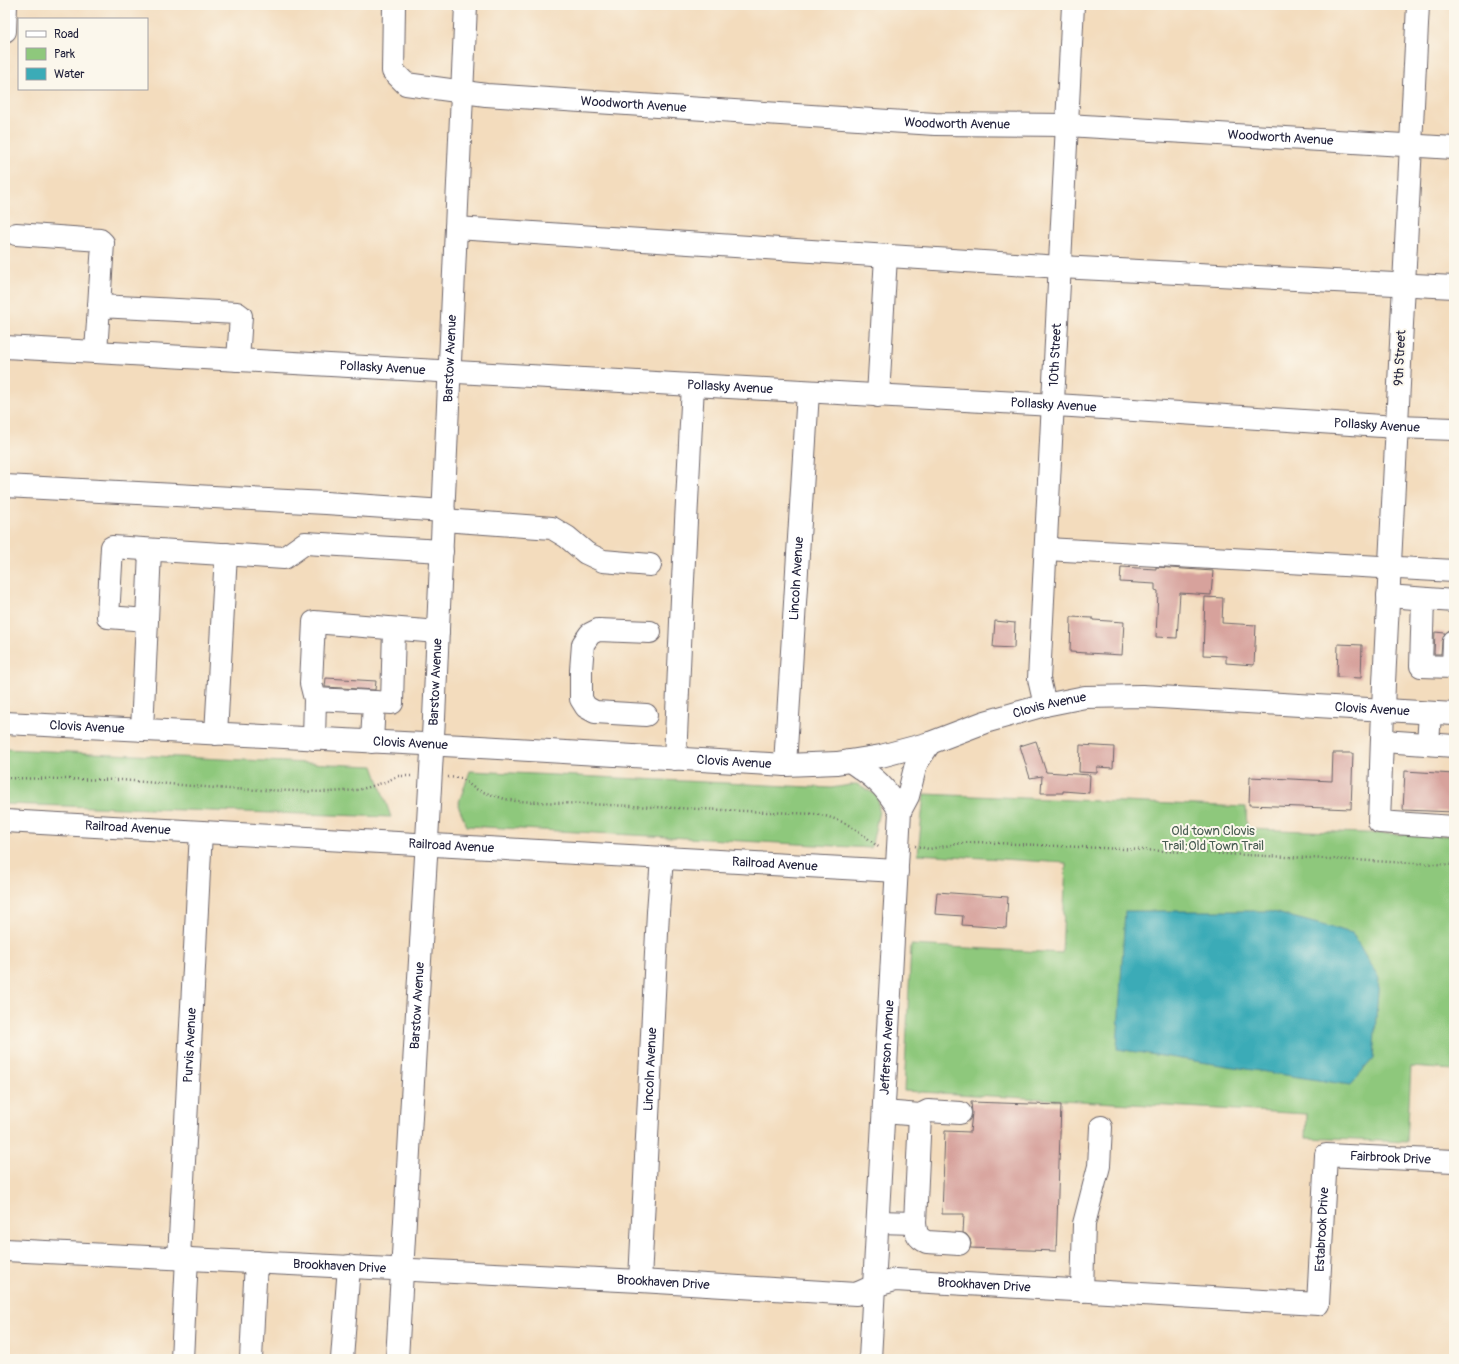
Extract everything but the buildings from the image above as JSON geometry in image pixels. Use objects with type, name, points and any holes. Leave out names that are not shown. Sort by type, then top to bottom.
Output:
[{"type":"street","points":[[5,31],[6,5]]},
{"type":"street","name":"Woodworth Avenue","points":[[394,5],[392,71],[406,84],[486,95],[935,124],[1067,125],[1454,148]]},
{"type":"street","name":"Barstow Avenue","points":[[397,1359],[401,1269],[427,845],[444,516],[448,372],[466,5]]},
{"type":"street","name":"10th Street","points":[[1045,705],[1039,679],[1073,5]]},
{"type":"street","name":"9th Street","points":[[1418,5],[1388,596],[1379,822],[1454,827]]},
{"type":"street","points":[[456,228],[1060,267],[1454,287]]},
{"type":"street","points":[[16,234],[100,240],[103,243],[96,352]]},
{"type":"street","points":[[878,396],[886,256]]},
{"type":"street","points":[[99,306],[237,313],[241,316],[238,360]]},
{"type":"street","name":"Pollasky Avenue","points":[[5,347],[1053,405],[1397,427],[1454,429]]},
{"type":"street","points":[[675,759],[693,386]]},
{"type":"street","name":"Lincoln Avenue","points":[[785,765],[808,392]]},
{"type":"street","points":[[5,486],[326,502],[552,528],[567,537],[586,553],[603,562],[650,565]]},
{"type":"street","points":[[147,620],[108,617],[112,547],[284,558],[306,543],[442,551]]},
{"type":"street","points":[[1046,549],[1454,571]]},
{"type":"street","points":[[142,730],[150,550]]},
{"type":"street","points":[[216,734],[226,554]]},
{"type":"street","points":[[1388,596],[1454,601]]},
{"type":"street","points":[[1423,599],[1421,666],[1453,667],[1454,641]]},
{"type":"street","points":[[314,739],[315,699],[311,683],[314,622],[438,632]]},
{"type":"street","points":[[315,699],[392,703],[394,629]]},
{"type":"street","points":[[646,714],[595,712],[586,708],[581,700],[581,670],[583,644],[590,634],[598,630],[650,632]]},
{"type":"street","name":"Clovis Avenue","points":[[5,723],[785,765],[850,761],[881,756],[930,743],[985,722],[1045,705],[1085,697],[1142,696],[1454,714]]},
{"type":"street","points":[[372,742],[374,702]]},
{"type":"street","points":[[1428,744],[1430,713]]},
{"type":"street","points":[[1383,741],[1454,746]]},
{"type":"street","name":"Jefferson Avenue","points":[[870,1359],[900,811],[908,796],[916,764],[930,743]]},
{"type":"street","points":[[850,761],[876,779],[886,789],[900,811]]},
{"type":"street","name":"Railroad Avenue","points":[[5,821],[897,871]]},
{"type":"street","name":"Purvis Avenue","points":[[182,1359],[183,1258],[201,832]]},
{"type":"street","name":"Lincoln Avenue","points":[[640,1281],[662,858]]},
{"type":"street","points":[[884,1112],[920,1115],[928,1110],[960,1113]]},
{"type":"street","points":[[920,1115],[915,1223],[916,1234],[922,1240],[927,1242],[959,1244]]},
{"type":"street","points":[[1082,1291],[1084,1224],[1099,1166],[1101,1128]]},
{"type":"street","name":"Fairbrook Drive","points":[[1326,1155],[1454,1161]]},
{"type":"street","name":"Estabrook Drive","points":[[1318,1304],[1326,1155]]},
{"type":"street","points":[[878,1222],[915,1223]]},
{"type":"street","name":"Brookhaven Drive","points":[[5,1250],[640,1281],[856,1294],[874,1286],[895,1280],[1318,1304]]},
{"type":"street","points":[[251,1359],[256,1262]]},
{"type":"street","points":[[342,1359],[349,1266]]},
{"type":"path","points":[[5,778],[122,780],[228,789],[306,792],[358,790],[385,782],[398,776],[461,778],[480,791],[516,801],[815,814],[828,816],[863,834],[880,848],[915,846],[929,849],[976,842],[1454,864]]},
{"type":"green space","points":[[5,749],[373,766],[391,817],[5,804]]},
{"type":"green space","points":[[470,771],[831,788],[857,784],[878,796],[879,811],[871,848],[467,826],[458,805]]},
{"type":"green space","name":"Old town Clovis Trail;Old Town Trail","points":[[924,794],[1246,807],[1247,829],[1454,836],[1454,1070],[1411,1067],[1407,1142],[1306,1138],[1307,1114],[904,1091],[911,945],[1062,953],[1066,863],[918,854]]},
{"type":"water","points":[[1125,911],[1269,911],[1352,933],[1379,978],[1373,1059],[1350,1085],[1117,1049]]}]
